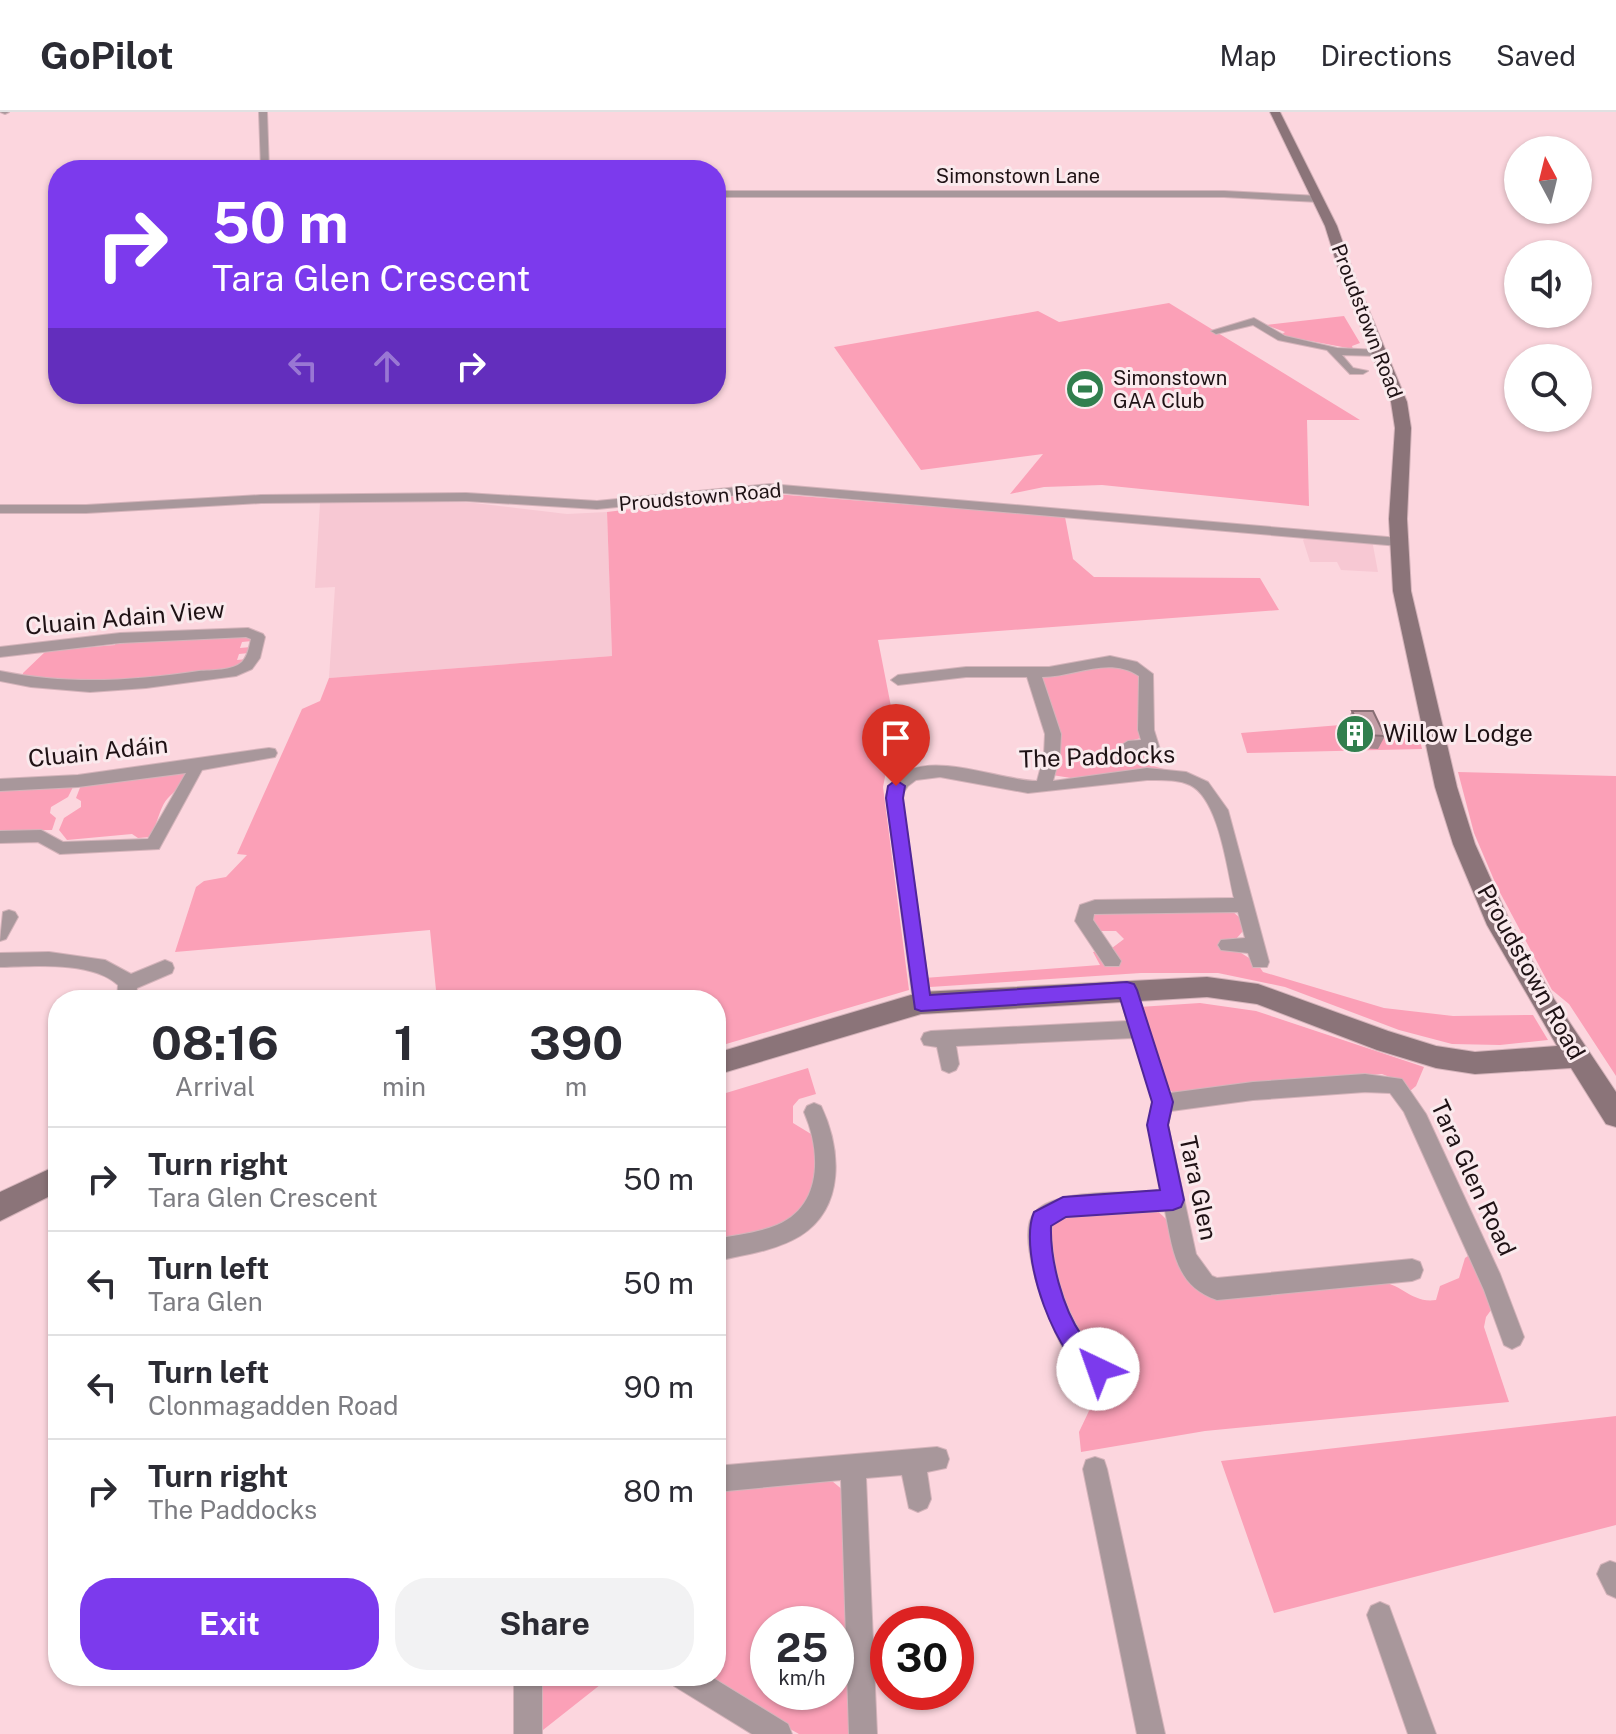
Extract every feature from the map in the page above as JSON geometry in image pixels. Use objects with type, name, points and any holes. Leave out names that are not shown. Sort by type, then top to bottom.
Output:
[{"type":"main road","name":"Proudstown Road","points":[[1275,112],[1319,199],[1399,402],[1403,428],[1398,519],[1402,591],[1446,787],[1464,844],[1499,925],[1576,1056],[1616,1115]]},
{"type":"main road","points":[[726,1061],[921,1003],[1219,987],[1258,994],[1386,1042],[1436,1057],[1475,1063],[1576,1056]]},
{"type":"main road","points":[[0,1207],[48,1183]]},
{"type":"street","points":[[263,112],[265,160]]},
{"type":"street","name":"Simonstown Lane","points":[[726,194],[1224,194],[1319,199]]},
{"type":"street","points":[[1216,331],[1254,321],[1282,338],[1317,343],[1335,351],[1379,353]]},
{"type":"street","points":[[1335,351],[1350,371],[1363,371]]},
{"type":"street","name":"Proudstown Road","points":[[0,509],[86,509],[261,499],[466,497],[597,505],[789,488],[1399,542]]},
{"type":"street","name":"Cluain Adain View","points":[[0,652],[137,636],[248,632],[258,637],[250,665],[236,671],[117,687],[61,688],[5,677]]},
{"type":"street","points":[[5,677],[30,662],[37,649]]},
{"type":"street","name":"The Paddocks","points":[[898,680],[918,672],[1033,672],[1110,661],[1140,669],[1148,681],[1145,716],[1153,752],[1128,746]]},
{"type":"street","points":[[1033,672],[1052,732],[1052,755],[1044,774],[1045,787]]},
{"type":"street","points":[[193,766],[269,753]]},
{"type":"street","name":"Cluain Adáin","points":[[0,785],[78,781],[193,766],[194,773],[153,845],[60,848],[41,836],[0,837]]},
{"type":"street","name":"The Paddocks","points":[[921,1003],[894,798],[896,786],[915,774],[951,771],[1000,783],[1045,787],[1146,775],[1186,777],[1198,782],[1207,788],[1220,810],[1258,954],[1227,945]]},
{"type":"street","points":[[1112,961],[1083,915],[1095,907],[1245,905]]},
{"type":"street","points":[[0,934],[9,917]]},
{"type":"street","points":[[1100,944],[1119,937]]},
{"type":"street","points":[[0,960],[77,962],[116,971],[126,990]]},
{"type":"street","points":[[130,990],[165,968]]},
{"type":"street","name":"Tara Glen","points":[[1127,990],[1163,1102],[1158,1125],[1186,1259],[1205,1285],[1217,1289],[1412,1270]]},
{"type":"street","points":[[949,1064],[938,1039],[1139,1029]]},
{"type":"street","name":"Tara Glen Road","points":[[1163,1102],[1182,1103],[1253,1091],[1365,1083],[1395,1085],[1408,1100],[1450,1196],[1502,1302],[1512,1337]]},
{"type":"street","points":[[726,1248],[773,1237],[797,1226],[814,1207],[824,1184],[827,1164],[824,1135],[814,1112]]},
{"type":"street","points":[[1098,1369],[1073,1344],[1059,1314],[1039,1239],[1042,1219],[1063,1207],[1173,1200]]},
{"type":"street","points":[[726,1478],[925,1460],[918,1499]]},
{"type":"street","points":[[853,1467],[863,1734]]},
{"type":"street","points":[[1095,1469],[1151,1734]]},
{"type":"street","points":[[1380,1615],[1422,1734]]},
{"type":"street","points":[[528,1686],[528,1734]]},
{"type":"street","points":[[700,1686],[778,1734]]},
{"type":"shaded area","name":"Simonstown GAA Club","points":[[1169,303],[1360,420],[1307,420],[1309,506],[1102,485],[1044,487],[1010,494],[1043,454],[921,470],[834,347],[1038,311],[1059,322]]},
{"type":"shaded area","points":[[1344,316],[1360,343],[1352,346],[1353,349],[1284,336],[1281,335],[1285,332],[1266,325]]},
{"type":"shaded area","points":[[762,493],[1065,517],[1073,559],[1094,577],[1260,578],[1279,610],[878,640],[895,727],[883,787],[909,990],[726,1044],[726,990],[436,990],[430,930],[175,952],[196,887],[204,881],[226,877],[247,855],[237,854],[302,709],[320,701],[329,678],[612,656],[607,512]]},
{"type":"shaded area","points":[[320,503],[474,503],[567,514],[607,512],[612,656],[329,678],[335,587],[315,588]]},
{"type":"shaded area","points":[[1307,536],[1372,540],[1378,572],[1341,570],[1337,562],[1310,562],[1303,540]]},
{"type":"shaded area","points":[[252,637],[252,641],[242,642],[240,648],[251,647],[249,653],[239,654],[237,660],[247,659],[236,667],[99,684],[22,677],[46,651],[115,645],[116,641]]},
{"type":"shaded area","points":[[1114,665],[1140,675],[1141,738],[1126,742],[1145,751],[1153,766],[1171,771],[1134,771],[1071,778],[1052,775],[1041,678]]},
{"type":"shaded area","points":[[1365,723],[1417,727],[1422,749],[1247,753],[1241,733]]},
{"type":"shaded area","points":[[1458,772],[1616,776],[1616,1076],[1569,1004],[1552,990],[1497,887],[1474,833]]},
{"type":"shaded area","points":[[186,773],[182,783],[163,805],[154,829],[157,831],[151,837],[138,838],[132,834],[67,840],[59,830],[64,818],[81,807],[81,801],[76,798],[81,785]]},
{"type":"shaded area","points":[[73,787],[68,797],[51,807],[50,813],[56,818],[52,830],[0,831],[0,790]]},
{"type":"shaded area","points":[[1232,911],[1239,917],[1243,931],[1236,939],[1238,951],[1257,963],[1263,972],[1384,1008],[1453,1016],[1533,1015],[1548,1040],[1500,1045],[1452,1044],[1399,1030],[1285,987],[1218,973],[1141,973],[930,987],[924,978],[1100,965],[1093,952],[1114,956],[1112,948],[1124,939],[1116,931],[1097,931],[1091,915],[1097,912]]},
{"type":"shaded area","points":[[1200,1003],[1256,1011],[1424,1067],[1416,1086],[1410,1091],[1395,1079],[1382,1074],[1175,1094],[1166,1087],[1139,1007]]},
{"type":"shaded area","points":[[808,1068],[816,1094],[799,1099],[793,1106],[793,1123],[816,1137],[814,1191],[794,1218],[776,1227],[726,1239],[726,1093]]},
{"type":"shaded area","points":[[1154,1209],[1173,1230],[1192,1281],[1219,1299],[1379,1282],[1393,1285],[1420,1299],[1436,1300],[1440,1286],[1459,1278],[1465,1258],[1471,1254],[1494,1306],[1486,1317],[1484,1327],[1509,1402],[1205,1431],[1081,1452],[1079,1432],[1097,1394],[1111,1394],[1118,1389],[1124,1369],[1114,1354],[1083,1337],[1071,1321],[1057,1280],[1049,1223],[1054,1218]]},
{"type":"shaded area","points":[[1616,1416],[1616,1525],[1274,1613],[1221,1461]]},
{"type":"shaded area","points":[[823,1480],[832,1481],[844,1491],[847,1606],[750,1606],[750,1706],[714,1686],[726,1686],[726,1489]]},
{"type":"shaded area","points":[[543,1686],[599,1686],[543,1730]]},
{"type":"shaded area","points":[[756,1710],[849,1710],[850,1734],[799,1734]]},
{"type":"building","points":[[1352,711],[1373,711],[1385,736],[1364,735]]},
{"type":"place","name":"Simonstown GAA Club","points":[[1085,389]]},
{"type":"place","name":"Willow Lodge","points":[[1355,734]]},
{"type":"route","points":[[896,786],[894,798],[921,1003],[1127,990],[1163,1102],[1158,1113],[1158,1125],[1173,1200],[1063,1207],[1042,1219],[1039,1239],[1059,1314],[1073,1344],[1098,1369]]}]
